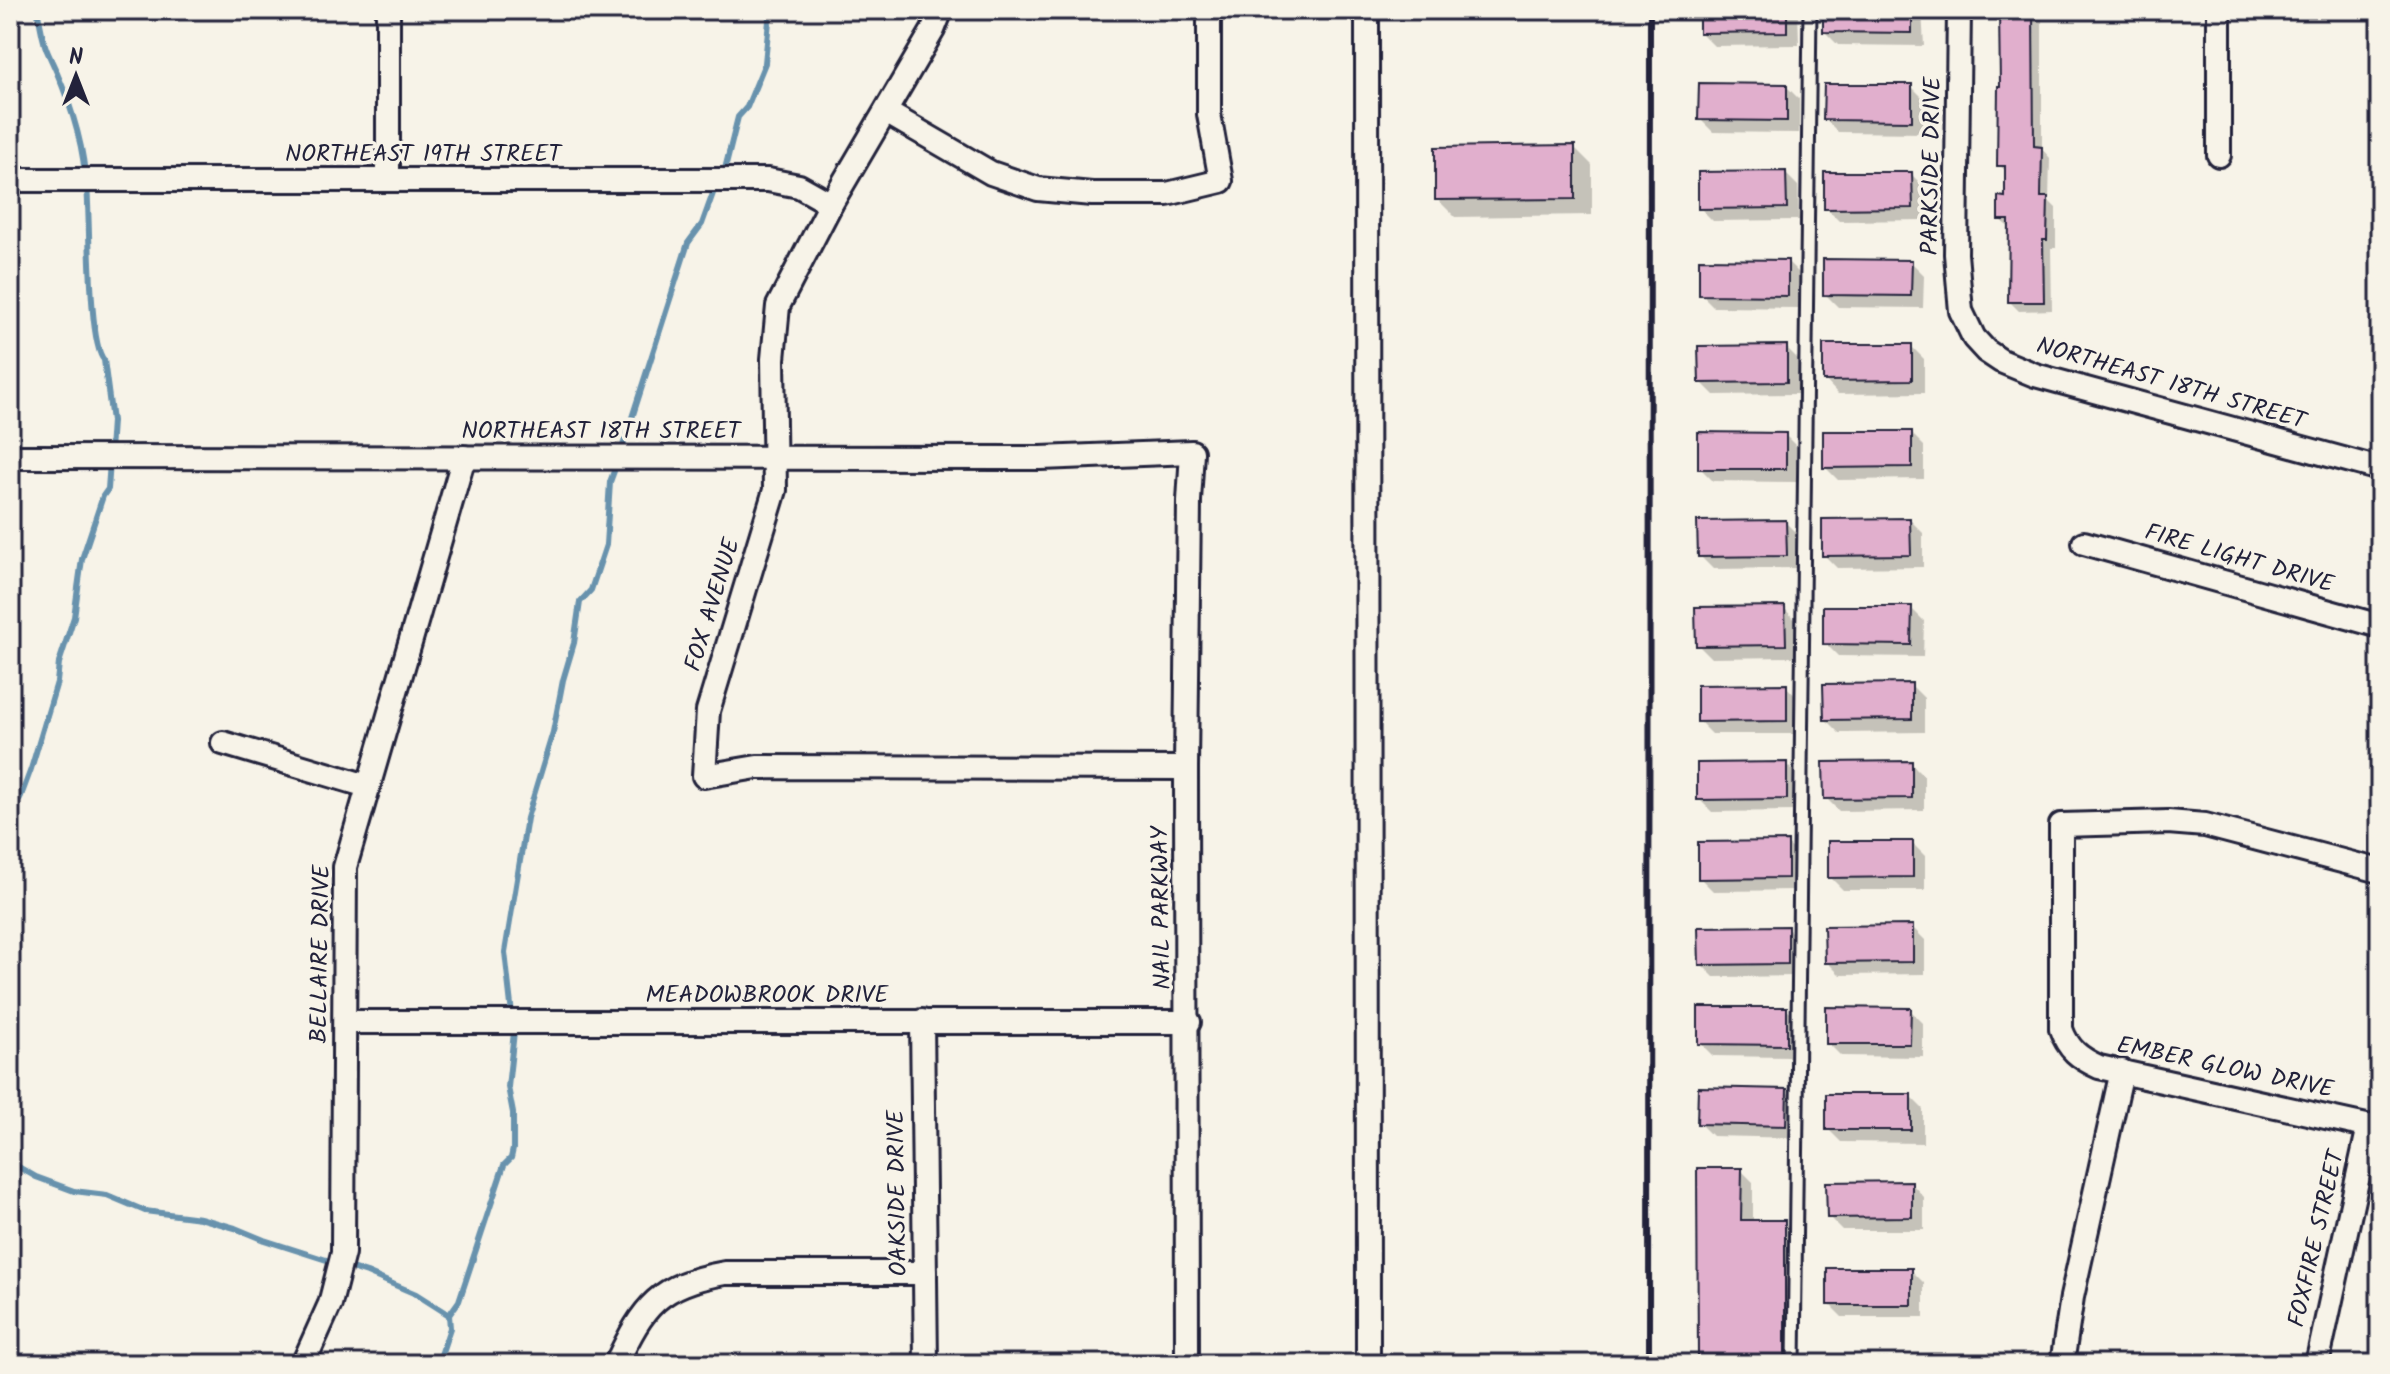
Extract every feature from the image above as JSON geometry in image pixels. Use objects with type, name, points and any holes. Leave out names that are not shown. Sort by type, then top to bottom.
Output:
[{"type":"street","points":[[388,10],[388,180]]},
{"type":"street","name":"FOX AVENUE","points":[[941,10],[933,30],[831,204],[778,306],[773,359],[775,490],[708,711],[704,776],[757,767],[1186,768]]},
{"type":"street","points":[[886,112],[991,173],[1038,189],[1167,194],[1221,181],[1209,114],[1209,10]]},
{"type":"street","points":[[1367,10],[1368,1364]]},
{"type":"street","name":"PARKSIDE DRIVE","points":[[1959,10],[1956,254],[1958,296],[1964,323]]},
{"type":"street","points":[[2219,10],[2219,155]]},
{"type":"street","name":"NORTHEAST 19TH STREET","points":[[10,180],[733,179],[783,181],[831,204]]},
{"type":"street","name":"NORTHEAST 18TH STREET","points":[[1964,323],[1986,351],[2013,367],[2380,469]]},
{"type":"street","name":"NORTHEAST 18TH STREET","points":[[10,457],[1041,458],[1192,452]]},
{"type":"street","name":"NAIL PARKWAY","points":[[1187,1364],[1189,1022],[1186,768],[1192,452]]},
{"type":"street","name":"BELLAIRE DRIVE","points":[[303,1364],[325,1317],[338,1279],[344,1235],[344,880],[367,786],[464,457]]},
{"type":"street","name":"FIRE LIGHT DRIVE","points":[[2084,543],[2380,626]]},
{"type":"street","points":[[223,743],[367,786]]},
{"type":"street","name":"EMBER GLOW DRIVE","points":[[2375,1127],[2099,1067],[2084,1060],[2066,1044],[2061,1029],[2061,825],[2168,822],[2205,825],[2380,871]]},
{"type":"street","name":"OAKSIDE DRIVE","points":[[922,1021],[926,1364]]},
{"type":"street","name":"MEADOWBROOK DRIVE","points":[[345,1022],[1189,1022]]},
{"type":"street","points":[[2062,1364],[2072,1297],[2122,1071]]},
{"type":"street","name":"FOXFIRE STREET","points":[[2317,1364],[2375,1127]]},
{"type":"street","points":[[616,1364],[639,1318],[663,1294],[693,1279],[725,1273],[925,1273]]},
{"type":"lane","points":[[1794,1364],[1810,10]]},
{"type":"building","points":[[1699,10],[1787,10],[1787,32],[1699,33]]},
{"type":"building","points":[[1823,10],[1912,10],[1912,33],[1823,32]]},
{"type":"building","points":[[1999,10],[2033,10],[2034,146],[2042,147],[2041,197],[2048,197],[2047,240],[2043,240],[2044,302],[2008,302],[2009,220],[1998,220],[1998,196],[2005,197],[2005,166],[1997,166]]},
{"type":"building","points":[[1699,83],[1787,84],[1787,121],[1698,120]]},
{"type":"building","points":[[1824,84],[1912,84],[1912,121],[1823,120]]},
{"type":"building","points":[[1575,145],[1575,199],[1435,200],[1435,147]]},
{"type":"building","points":[[1786,171],[1787,208],[1698,209],[1698,172]]},
{"type":"building","points":[[1824,172],[1912,172],[1913,208],[1824,209]]},
{"type":"building","points":[[1699,259],[1788,260],[1788,296],[1699,295]]},
{"type":"building","points":[[1823,259],[1912,260],[1911,296],[1823,295]]},
{"type":"building","points":[[1823,344],[1912,344],[1912,380],[1823,381]]},
{"type":"building","points":[[1787,345],[1787,382],[1699,383],[1698,346]]},
{"type":"building","points":[[1823,431],[1912,431],[1912,467],[1823,468]]},
{"type":"building","points":[[1698,432],[1786,433],[1786,469],[1698,469]]},
{"type":"building","points":[[1910,518],[1911,555],[1822,556],[1822,519]]},
{"type":"building","points":[[1786,520],[1787,556],[1698,557],[1697,521]]},
{"type":"building","points":[[1785,606],[1786,645],[1696,646],[1695,607]]},
{"type":"building","points":[[1823,606],[1912,606],[1911,645],[1823,644]]},
{"type":"building","points":[[1912,683],[1912,719],[1824,720],[1823,684]]},
{"type":"building","points":[[1787,684],[1787,721],[1697,722],[1697,685]]},
{"type":"building","points":[[1912,761],[1912,798],[1824,799],[1823,762]]},
{"type":"building","points":[[1787,762],[1787,799],[1697,800],[1697,763]]},
{"type":"building","points":[[1788,841],[1788,878],[1698,879],[1698,842]]},
{"type":"building","points":[[1828,841],[1913,841],[1913,877],[1828,878]]},
{"type":"building","points":[[1913,925],[1913,962],[1825,963],[1824,926]]},
{"type":"building","points":[[1788,926],[1788,964],[1699,965],[1698,927]]},
{"type":"building","points":[[1698,1007],[1787,1007],[1787,1045],[1698,1044]]},
{"type":"building","points":[[1826,1007],[1911,1008],[1910,1044],[1826,1044]]},
{"type":"building","points":[[1698,1087],[1787,1089],[1786,1126],[1697,1124]]},
{"type":"building","points":[[1826,1094],[1911,1094],[1911,1130],[1826,1130]]},
{"type":"building","points":[[1697,1168],[1742,1168],[1741,1220],[1785,1220],[1785,1359],[1698,1359]]},
{"type":"building","points":[[1912,1181],[1912,1217],[1827,1218],[1826,1182]]},
{"type":"building","points":[[1827,1268],[1912,1268],[1912,1305],[1827,1305]]},
{"type":"waterway","points":[[37,10],[46,48],[76,127],[85,174]]},
{"type":"waterway","points":[[724,173],[738,117],[747,107],[765,63],[770,10]]},
{"type":"waterway","points":[[87,185],[92,306],[99,349],[104,360],[112,421],[110,451]]},
{"type":"waterway","points":[[621,452],[688,243],[702,224],[716,185]]},
{"type":"waterway","points":[[10,816],[31,769],[57,682],[59,663],[74,617],[82,559],[108,489],[110,462]]},
{"type":"waterway","points":[[438,1364],[450,1328],[449,1315],[459,1301],[504,1165],[511,1158],[513,1149],[513,1113],[508,1087],[514,1032],[505,952],[527,818],[553,732],[574,643],[580,602],[591,590],[606,545],[610,482],[617,463]]},
{"type":"waterway","points":[[10,1162],[36,1177],[74,1191],[107,1195],[145,1211],[200,1218],[367,1273],[416,1294],[449,1315]]},
{"type":"railway","points":[[1649,1364],[1650,10]]}]
